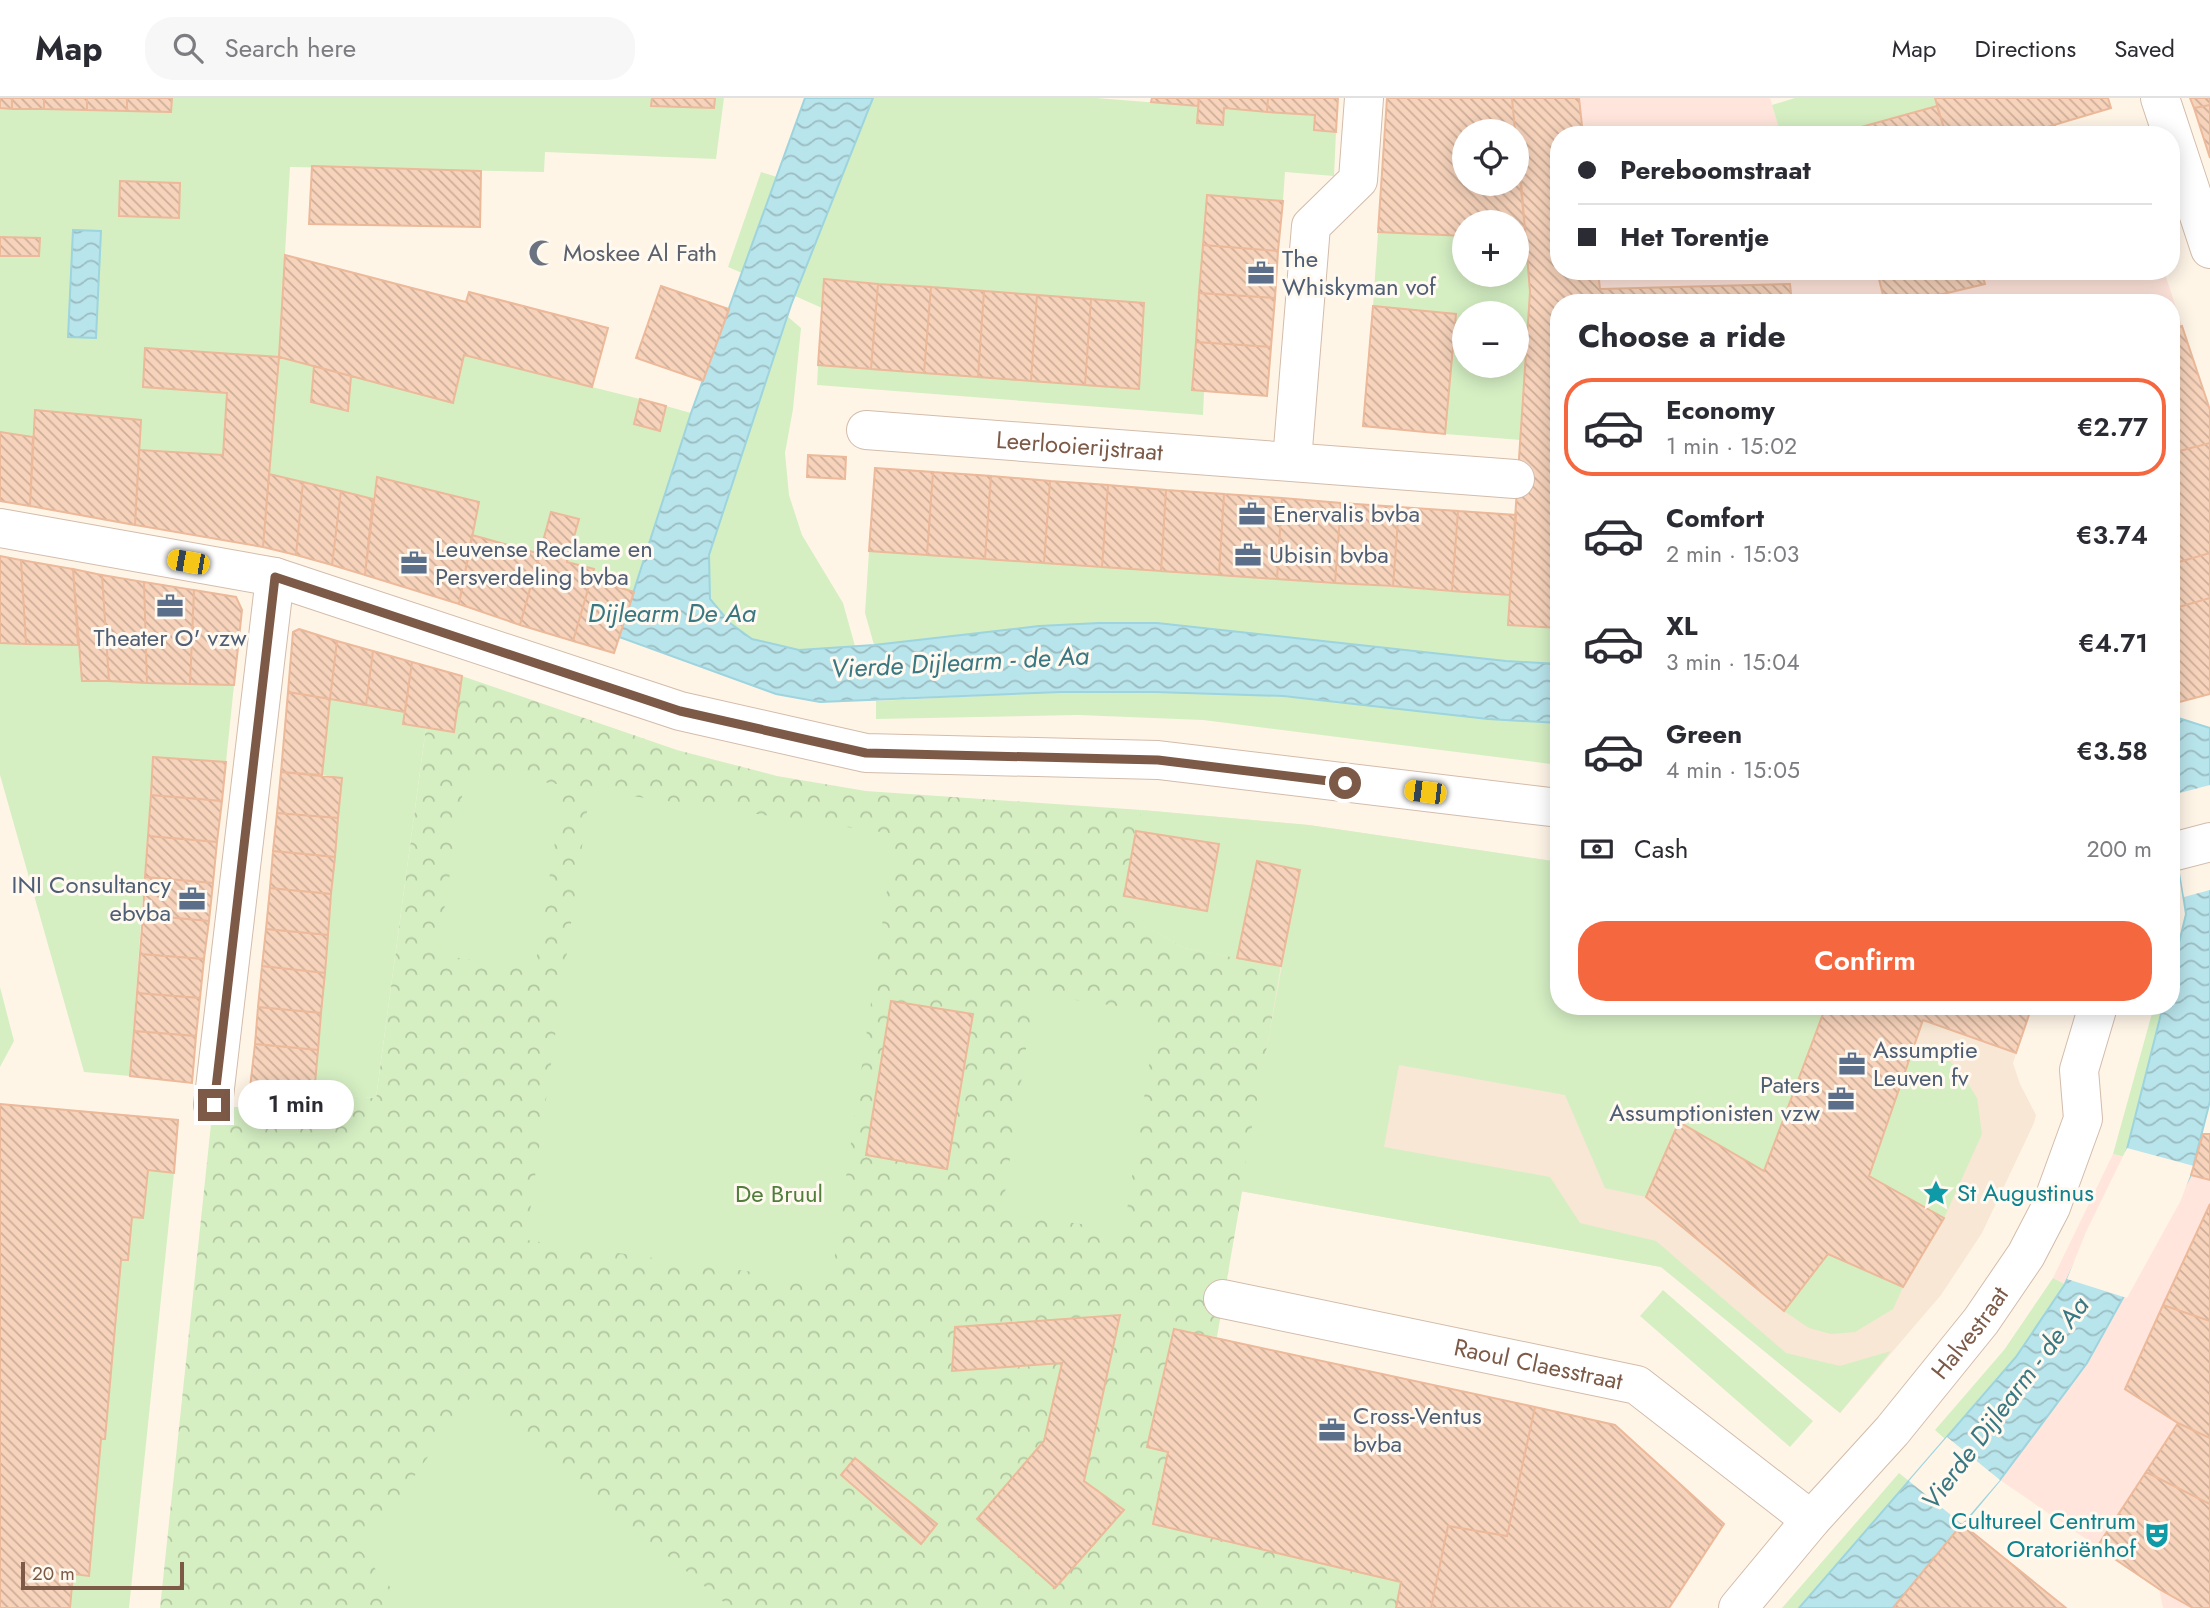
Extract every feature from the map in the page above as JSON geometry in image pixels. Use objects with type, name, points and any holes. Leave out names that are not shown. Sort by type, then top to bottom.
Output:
[{"type":"street","points":[[1292,461],[1311,226],[1358,180],[1364,98]]},
{"type":"street","points":[[2160,98],[2169,126]]},
{"type":"street","points":[[2180,158],[2210,249]]},
{"type":"street","name":"Leerlooierijstraat","points":[[866,430],[1515,479]]},
{"type":"street","points":[[0,528],[275,577],[680,711],[866,753],[1158,760],[1550,807]]},
{"type":"street","points":[[214,1105],[275,577]]},
{"type":"street","name":"Halvestraat","points":[[1738,1608],[1924,1391],[1981,1321],[2026,1255],[2051,1207],[2083,1119],[2079,1070],[2095,1015]]},
{"type":"street","name":"Raoul Claesstraat","points":[[1223,1299],[1637,1384],[1811,1520]]},
{"type":"shaded area","points":[[1512,98],[1770,98],[1778,126],[1550,126],[1550,280],[2167,280],[2172,294],[1550,294],[1550,663],[1506,661],[1525,378],[1529,378],[1529,301],[1527,301],[1526,287],[1529,287],[1529,210],[1524,210],[1522,196],[1529,196],[1529,119],[1514,119]]},
{"type":"shaded area","points":[[1142,810],[1309,825],[1550,861],[1550,1015],[2029,1015],[2013,1063],[2036,1115],[1982,1233],[1941,1295],[1840,1413],[1661,1267],[1240,1191],[1281,967],[1184,948],[1120,912]]},
{"type":"shaded area","points":[[2113,1154],[2210,1180],[2210,1321],[2163,1306],[2125,1389],[2178,1423],[2146,1472],[2210,1504],[2210,1608],[2163,1608],[2159,1589],[2000,1480],[2087,1363],[2065,1284],[2053,1278]]},
{"type":"green space","points":[[172,98],[652,98],[652,106],[713,108],[715,98],[724,98],[716,159],[545,152],[544,172],[290,167],[279,357],[145,349],[144,387],[227,393],[223,455],[139,450],[140,420],[35,410],[33,437],[0,432],[0,108],[171,112]]},
{"type":"green space","points":[[873,98],[1096,98],[1198,106],[1197,123],[1223,124],[1224,108],[1315,115],[1314,130],[1336,132],[1334,176],[1285,172],[1283,201],[1207,195],[1192,390],[1204,392],[1203,415],[817,385],[818,365],[1139,389],[1143,303],[825,279],[822,308],[795,296]]},
{"type":"green space","points":[[1795,98],[1935,98],[1937,106],[1865,126],[1778,126],[1772,105]]},
{"type":"green space","points":[[761,172],[777,177],[742,273],[728,267]]},
{"type":"green space","points":[[1378,232],[1452,235],[1452,287],[1529,287],[1529,279],[1530,292],[1529,308],[1529,301],[1452,301],[1452,314],[1373,306]]},
{"type":"green space","points":[[787,316],[801,328],[793,409],[785,453],[789,495],[802,535],[843,603],[855,646],[799,650],[752,639],[730,623],[710,599],[709,555]]},
{"type":"green space","points":[[1452,350],[1452,378],[1525,378],[1521,440],[1445,434]]},
{"type":"green space","points":[[464,355],[640,399],[634,424],[659,431],[666,406],[691,413],[634,592],[591,579],[593,569],[567,562],[579,519],[551,512],[540,554],[472,535],[478,502],[377,477],[373,499],[269,474],[279,357],[314,366],[311,402],[348,411],[351,376],[452,403]]},
{"type":"green space","points":[[869,551],[1510,595],[1509,625],[1550,627],[1550,663],[1157,623],[1051,627],[874,645],[865,613]]},
{"type":"green space","points":[[0,643],[78,645],[82,681],[234,685],[226,762],[153,758],[130,1076],[84,1072],[0,775]]},
{"type":"green space","name":"De Bruul","points":[[462,676],[677,750],[777,776],[866,791],[1142,810],[1121,912],[1184,948],[1281,966],[1217,1337],[1174,1330],[1147,1447],[1168,1452],[1153,1524],[1401,1582],[1396,1608],[160,1608],[213,1105],[248,1108],[250,1088],[376,1098],[426,727],[454,732]]},
{"type":"green space","points":[[1061,692],[1228,693],[1318,700],[1550,722],[1550,764],[1203,720],[1078,715],[876,719],[876,701]]},
{"type":"green space","points":[[330,699],[405,712],[426,727],[376,1098],[314,1094],[342,779],[322,775]]},
{"type":"green space","points":[[466,771],[564,785],[535,968],[437,955]]},
{"type":"green space","points":[[590,790],[895,834],[831,1283],[526,1240]]},
{"type":"green space","points":[[1142,810],[1309,825],[1550,861],[1550,1015],[1823,1015],[1764,1171],[1679,1122],[1646,1197],[1605,1188],[1565,1095],[1399,1065],[1384,1147],[1550,1177],[1580,1223],[1656,1241],[1786,1353],[1840,1366],[1891,1351],[1840,1413],[1661,1267],[1240,1191],[1300,870],[1257,861],[1237,958],[1184,948],[1120,912],[1124,896],[1206,911],[1218,844],[1136,831]]},
{"type":"green space","points":[[0,987],[14,1041],[0,1067]]},
{"type":"green space","points":[[1034,994],[1157,1012],[1124,1230],[1002,1213]]},
{"type":"green space","points":[[2152,1015],[2161,1015],[2125,1157],[2113,1154]]},
{"type":"green space","points":[[1914,1045],[1945,1056],[1960,1071],[1977,1098],[1982,1134],[1944,1218],[1869,1176]]},
{"type":"green space","points":[[0,1103],[179,1120],[174,1173],[129,1608],[70,1608],[73,1575],[89,1576],[101,1439],[105,1439],[121,1260],[128,1260],[132,1217],[143,1218],[148,1170],[174,1172],[178,1120]]},
{"type":"green space","points":[[1828,1254],[1903,1287],[1893,1309],[1855,1332],[1831,1334],[1809,1328],[1784,1311]]},
{"type":"green space","points":[[2053,1278],[2065,1284],[2016,1357],[1945,1439],[1935,1430],[2004,1350]]},
{"type":"green space","points":[[1663,1290],[1813,1421],[1790,1447],[1640,1316]]},
{"type":"green space","points":[[472,1395],[731,1608],[407,1608],[361,1551]]},
{"type":"green space","points":[[1899,1473],[1909,1481],[1799,1608],[1782,1608]]},
{"type":"water","name":"Dijlearm De Aa","points":[[805,98],[873,98],[791,305],[709,555],[710,599],[730,623],[752,639],[799,650],[874,645],[1039,626],[1157,623],[1550,663],[1550,722],[1488,719],[1283,696],[1061,692],[820,702],[776,694],[619,637],[691,413]]},
{"type":"water","points":[[73,230],[101,231],[96,338],[68,337]]},
{"type":"water","name":"Vierde Dijlearm - de Aa","points":[[2180,719],[2210,728],[2210,1101],[2191,1175],[2087,1363],[2000,1480],[1893,1608],[1799,1608],[2016,1357],[2065,1284],[2125,1157],[2161,1015],[2180,1015],[2180,939],[2186,914],[2180,875]]},
{"type":"pier","points":[[2210,785],[2210,890],[2184,897],[2180,873],[2180,793]]},
{"type":"pier","points":[[2127,1148],[2194,1166],[2180,1202],[2127,1298],[2067,1279],[2086,1232]]},
{"type":"pier","points":[[1947,1437],[2000,1480],[1962,1524],[1909,1481]]},
{"type":"building","points":[[0,98],[12,98],[12,109],[0,108]]},
{"type":"building","points":[[12,98],[44,98],[44,109],[12,109]]},
{"type":"building","points":[[44,98],[87,98],[87,110],[44,109]]},
{"type":"building","points":[[87,98],[127,98],[127,111],[87,110]]},
{"type":"building","points":[[127,98],[172,98],[171,112],[127,111]]},
{"type":"building","points":[[652,98],[715,98],[714,108],[651,106]]},
{"type":"building","points":[[1152,98],[1199,98],[1198,106],[1151,102]]},
{"type":"building","points":[[1199,98],[1268,98],[1267,112],[1224,108],[1223,125],[1197,123]]},
{"type":"building","points":[[1268,98],[1338,98],[1336,132],[1314,130],[1315,115],[1267,112]]},
{"type":"building","points":[[1387,98],[1512,98],[1514,119],[1452,119],[1452,196],[1522,196],[1523,210],[1452,210],[1452,235],[1378,232]]},
{"type":"building","points":[[1512,98],[1579,98],[1582,126],[1550,126],[1550,280],[1599,280],[1600,289],[1790,284],[1791,294],[1550,294],[1550,627],[1508,625],[1524,378],[1529,378],[1529,210],[1523,210],[1522,196],[1529,196],[1529,119],[1514,119]]},
{"type":"building","points":[[1935,98],[2108,98],[2111,108],[2050,126],[1943,126]]},
{"type":"building","points":[[2190,98],[2210,98],[2210,105],[2194,108]]},
{"type":"building","points":[[2210,105],[2210,158],[2194,108]]},
{"type":"building","points":[[1937,106],[1943,126],[1865,126]]},
{"type":"building","points":[[312,166],[481,171],[480,227],[309,224]]},
{"type":"building","points":[[120,181],[180,183],[179,218],[119,216]]},
{"type":"building","points":[[1207,195],[1283,201],[1278,251],[1203,245]]},
{"type":"building","points":[[0,237],[40,238],[39,256],[0,256]]},
{"type":"building","points":[[1203,245],[1278,251],[1275,298],[1199,293]]},
{"type":"building","points":[[285,255],[466,302],[469,292],[608,328],[592,387],[464,355],[453,403],[279,357]]},
{"type":"building","points":[[824,279],[878,284],[871,369],[818,365]]},
{"type":"building","points":[[1879,280],[1984,280],[1985,284],[1943,294],[1883,294]]},
{"type":"building","points":[[878,284],[931,287],[924,373],[871,369]]},
{"type":"building","points":[[661,286],[729,309],[703,381],[636,358]]},
{"type":"building","points":[[931,287],[984,291],[978,377],[924,373]]},
{"type":"building","points":[[984,291],[1037,295],[1031,381],[978,377]]},
{"type":"building","points":[[1199,293],[1275,298],[1271,347],[1196,342]]},
{"type":"building","points":[[1037,295],[1091,299],[1085,385],[1031,381]]},
{"type":"building","points":[[1091,299],[1144,303],[1139,389],[1085,385]]},
{"type":"building","points":[[1373,306],[1452,314],[1452,358],[1445,434],[1363,426]]},
{"type":"building","points":[[2180,327],[2210,410],[2210,443],[2180,451]]},
{"type":"building","points":[[1196,342],[1271,347],[1267,396],[1192,390]]},
{"type":"building","points":[[145,348],[279,357],[263,547],[135,525],[139,450],[223,455],[227,393],[143,387]]},
{"type":"building","points":[[314,366],[351,376],[348,411],[311,402]]},
{"type":"building","points":[[640,399],[666,406],[660,431],[634,424]]},
{"type":"building","points":[[35,410],[141,420],[135,525],[30,506]]},
{"type":"building","points":[[0,432],[33,437],[30,506],[0,501]]},
{"type":"building","points":[[2210,443],[2210,553],[2180,562],[2180,451]]},
{"type":"building","points":[[808,455],[846,457],[845,479],[807,477]]},
{"type":"building","points":[[875,468],[933,472],[927,555],[869,551]]},
{"type":"building","points":[[933,472],[991,476],[985,559],[927,555]]},
{"type":"building","points":[[269,474],[303,482],[296,555],[263,547]]},
{"type":"building","points":[[991,476],[1050,481],[1044,563],[985,559]]},
{"type":"building","points":[[377,477],[479,502],[459,604],[365,575]]},
{"type":"building","points":[[1050,481],[1108,485],[1102,567],[1044,563]]},
{"type":"building","points":[[303,482],[341,491],[332,565],[296,555]]},
{"type":"building","points":[[1108,485],[1166,490],[1161,571],[1102,567]]},
{"type":"building","points":[[1166,490],[1224,494],[1219,575],[1161,571]]},
{"type":"building","points":[[341,491],[373,499],[365,575],[332,565]]},
{"type":"building","points":[[1224,494],[1282,498],[1277,579],[1219,575]]},
{"type":"building","points":[[1282,498],[1341,503],[1335,583],[1277,579]]},
{"type":"building","points":[[1341,503],[1399,507],[1393,586],[1335,583]]},
{"type":"building","points":[[1399,507],[1458,511],[1452,591],[1393,586]]},
{"type":"building","points":[[1458,511],[1516,515],[1510,595],[1452,591]]},
{"type":"building","points":[[551,512],[579,519],[567,562],[594,569],[573,641],[520,625]]},
{"type":"building","points":[[472,535],[540,554],[520,625],[459,604]]},
{"type":"building","points":[[2210,553],[2210,598],[2180,607],[2180,562]]},
{"type":"building","points":[[0,556],[21,560],[26,644],[0,643]]},
{"type":"building","points":[[21,560],[73,569],[78,645],[26,644]]},
{"type":"building","points":[[73,569],[102,575],[109,681],[82,681]]},
{"type":"building","points":[[102,575],[144,582],[147,683],[109,681]]},
{"type":"building","points":[[591,579],[634,592],[614,653],[573,641]]},
{"type":"building","points":[[144,582],[194,590],[190,684],[147,683]]},
{"type":"building","points":[[194,590],[236,597],[242,610],[234,685],[190,684]]},
{"type":"building","points":[[2210,598],[2210,694],[2180,702],[2180,607]]},
{"type":"building","points":[[299,629],[337,641],[330,699],[288,692],[293,632]]},
{"type":"building","points":[[337,641],[373,651],[366,705],[330,699]]},
{"type":"building","points":[[373,651],[412,662],[405,712],[366,705]]},
{"type":"building","points":[[412,662],[462,676],[454,732],[403,724]]},
{"type":"building","points":[[288,692],[330,699],[322,775],[281,772]]},
{"type":"building","points":[[153,757],[226,762],[222,801],[151,795]]},
{"type":"building","points":[[281,772],[342,778],[338,818],[277,813]]},
{"type":"building","points":[[151,795],[222,801],[217,842],[148,836]]},
{"type":"building","points":[[277,813],[338,818],[335,857],[273,851]]},
{"type":"building","points":[[1136,831],[1219,844],[1207,911],[1124,896]]},
{"type":"building","points":[[148,836],[217,842],[213,883],[145,877]]},
{"type":"building","points":[[273,851],[335,857],[331,894],[270,888]]},
{"type":"building","points":[[1257,861],[1300,870],[1281,966],[1237,958]]},
{"type":"building","points":[[145,877],[213,883],[209,921],[143,915]]},
{"type":"building","points":[[270,888],[331,894],[328,935],[266,929]]},
{"type":"building","points":[[143,915],[209,921],[204,959],[140,954]]},
{"type":"building","points":[[266,929],[328,935],[325,973],[262,966]]},
{"type":"building","points":[[140,954],[204,959],[200,998],[137,993]]},
{"type":"building","points":[[262,966],[325,973],[321,1013],[258,1007]]},
{"type":"building","points":[[137,993],[200,998],[196,1036],[134,1031]]},
{"type":"building","points":[[891,1001],[973,1014],[947,1169],[866,1155]]},
{"type":"building","points":[[258,1007],[321,1013],[318,1050],[255,1044]]},
{"type":"building","points":[[1823,1015],[2029,1015],[2016,1053],[1923,1020],[1869,1176],[1944,1218],[1903,1287],[1828,1254],[1784,1311],[1646,1197],[1679,1122],[1764,1171]]},
{"type":"building","points":[[134,1031],[196,1036],[192,1083],[130,1076]]},
{"type":"building","points":[[255,1044],[318,1050],[314,1094],[250,1088]]},
{"type":"building","points":[[0,1104],[178,1120],[174,1173],[148,1170],[143,1218],[132,1217],[128,1260],[121,1260],[105,1439],[101,1439],[89,1576],[73,1574],[70,1608],[0,1608]]},
{"type":"building","points":[[2203,1134],[2210,1134],[2210,1180],[2191,1175]]},
{"type":"building","points":[[2210,1204],[2210,1321],[2163,1305]]},
{"type":"building","points":[[2163,1305],[2210,1321],[2210,1438],[2178,1423],[2125,1389]]},
{"type":"building","points":[[1120,1315],[1084,1481],[1124,1510],[1055,1588],[977,1519],[1044,1441],[1062,1363],[952,1371],[955,1327]]},
{"type":"building","points":[[1174,1329],[1535,1407],[1507,1536],[1448,1526],[1431,1608],[1396,1608],[1401,1582],[1153,1524],[1168,1452],[1147,1447]]},
{"type":"building","points":[[1535,1407],[1615,1425],[1724,1524],[1669,1608],[1431,1608],[1448,1526],[1507,1536]]},
{"type":"building","points":[[2178,1423],[2210,1438],[2210,1504],[2146,1472]]},
{"type":"building","points":[[855,1458],[937,1524],[921,1544],[841,1475]]},
{"type":"building","points":[[2146,1472],[2210,1504],[2210,1608],[2193,1608],[2159,1589],[2097,1547]]},
{"type":"building","points":[[1962,1524],[1967,1528],[2066,1608],[1893,1608]]},
{"type":"place","name":"Moskee Al Fath","points":[[542,253]]},
{"type":"place","name":"The Whiskyman vof","points":[[1261,273]]},
{"type":"place","name":"Enervalis bvba","points":[[1252,514]]},
{"type":"place","name":"Ubisin bvba","points":[[1248,555]]},
{"type":"place","name":"Leuvense Reclame en Persverdeling bvba","points":[[414,563]]},
{"type":"place","name":"Theater O' vzw","points":[[170,606]]},
{"type":"place","name":"INI Consultancy ebvba","points":[[192,899]]},
{"type":"place","name":"Assumptie Leuven fv","points":[[1852,1064]]},
{"type":"place","name":"Paters Assumptionisten vzw","points":[[1841,1099]]},
{"type":"place","name":"St Augustinus","points":[[1936,1193]]},
{"type":"place","name":"Cross-Ventus bvba","points":[[1332,1430]]},
{"type":"place","name":"Cultureel Centrum Oratoriënhof","points":[[2157,1535]]},
{"type":"route","points":[[214,1105],[275,577],[680,711],[866,753],[1158,760],[1345,783]]}]
